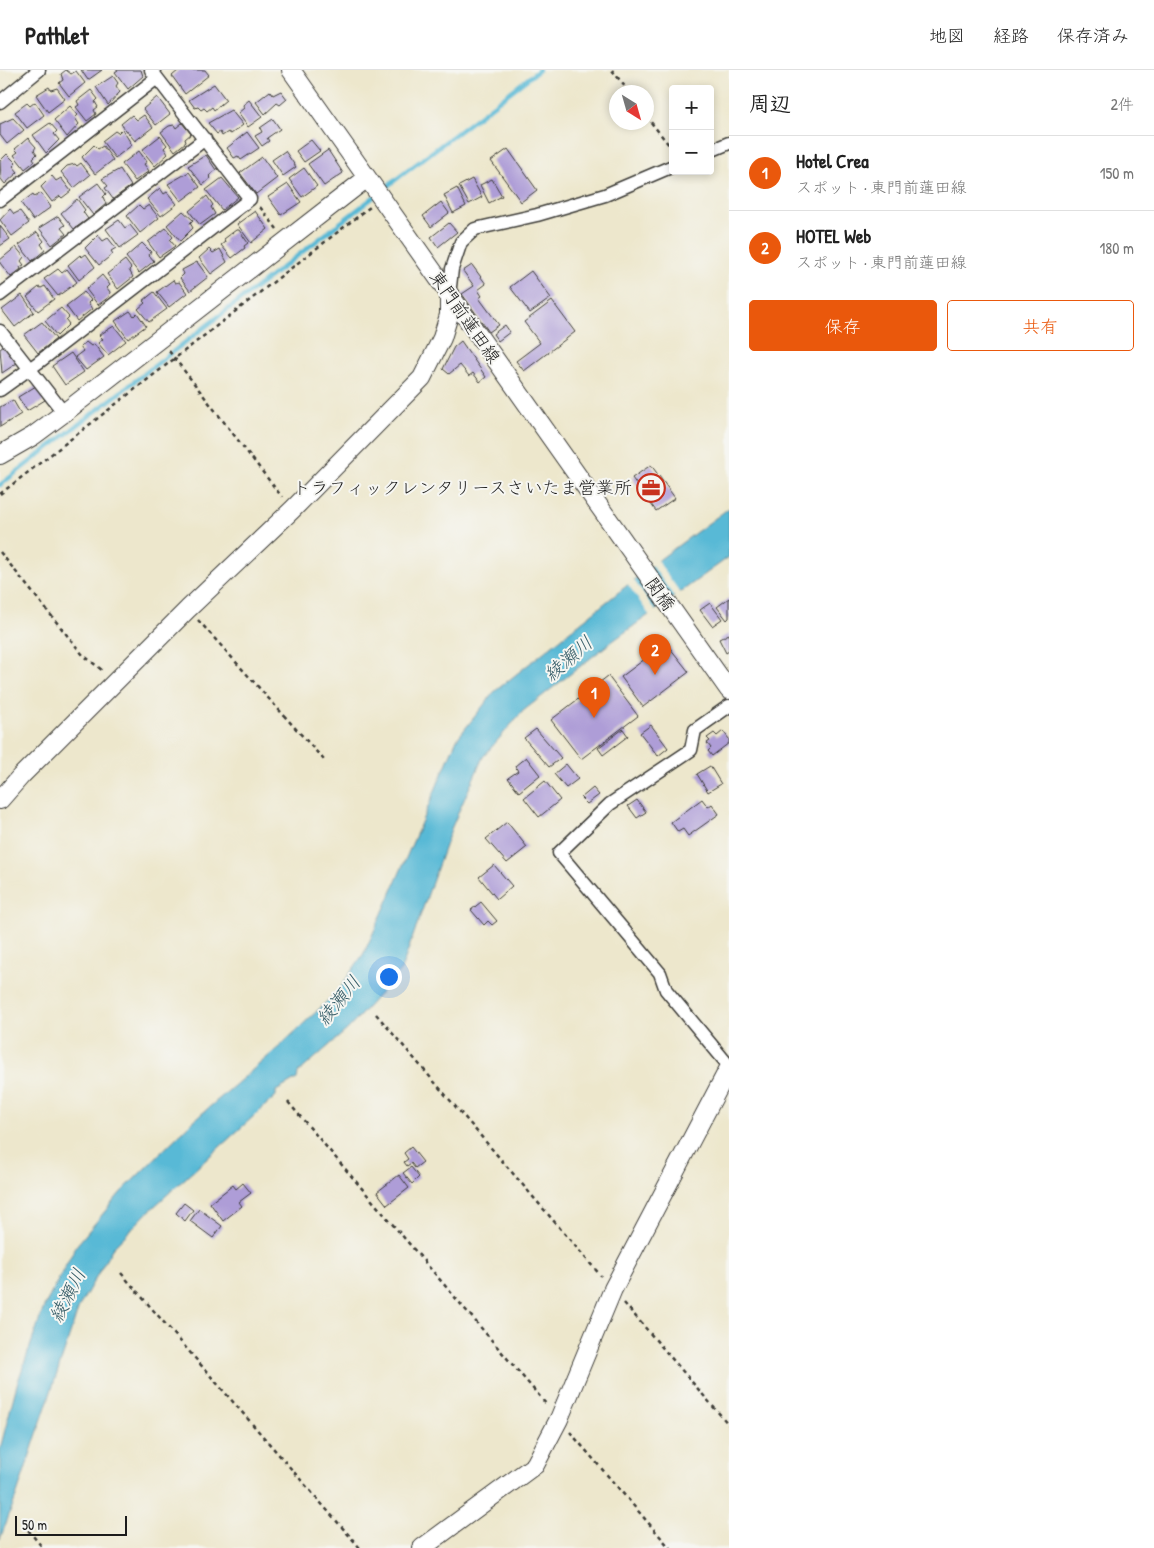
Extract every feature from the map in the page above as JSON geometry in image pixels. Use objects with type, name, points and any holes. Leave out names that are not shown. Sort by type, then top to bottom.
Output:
[{"type":"street","points":[[0,102],[39,70]]},
{"type":"street","name":"東門前蓮田線","points":[[291,70],[639,565]]},
{"type":"street","points":[[0,200],[155,73],[250,198],[0,390]]},
{"type":"street","points":[[0,295],[205,138]]},
{"type":"street","points":[[714,149],[729,143]]},
{"type":"street","points":[[0,800],[21,776],[188,609],[292,510],[422,378],[433,360],[449,315],[452,269],[461,242],[475,229],[605,196],[669,168]]},
{"type":"street","points":[[0,455],[33,436],[64,413],[367,178]]},
{"type":"street","points":[[0,331],[64,413]]},
{"type":"street","name":"関橋","points":[[639,565],[729,690]]},
{"type":"street","points":[[422,1548],[535,1465],[559,1419],[613,1289],[729,1067],[666,990],[660,973],[559,853],[610,804],[691,750],[695,730],[729,706]]},
{"type":"path","points":[[612,70],[624,85]]},
{"type":"path","points":[[654,126],[669,145]]},
{"type":"path","points":[[250,198],[256,201],[277,229]]},
{"type":"path","points":[[0,494],[381,198]]},
{"type":"path","points":[[158,339],[292,510]]},
{"type":"path","points":[[0,552],[83,655],[116,682]]},
{"type":"path","points":[[188,609],[324,760]]},
{"type":"path","points":[[376,1014],[729,1425]]},
{"type":"path","points":[[288,1102],[670,1548]]},
{"type":"path","points":[[120,1273],[360,1548]]},
{"type":"path","points":[[23,1524],[43,1548]]},
{"type":"water","name":"綾瀬川","points":[[729,508],[729,557],[610,643],[523,711],[483,757],[451,829],[401,970],[349,1028],[298,1073],[297,1079],[276,1091],[276,1096],[146,1214],[112,1249],[79,1307],[17,1494],[0,1539],[0,1449],[17,1384],[44,1307],[76,1246],[121,1192],[191,1123],[279,1047],[338,991],[364,953],[457,739],[494,692],[660,559]]},
{"type":"pier","points":[[657,560],[681,594],[675,598],[651,564]]},
{"type":"pier","points":[[633,579],[656,612],[650,616],[627,583]]},
{"type":"building","points":[[66,70],[71,74],[76,71],[85,83],[69,96],[59,83],[63,80],[61,74]]},
{"type":"building","points":[[81,70],[102,70],[88,80]]},
{"type":"building","points":[[118,70],[141,70],[143,76],[128,89],[115,72]]},
{"type":"building","points":[[179,70],[205,70],[209,75],[185,94],[172,76]]},
{"type":"building","points":[[113,76],[118,83],[116,86],[120,92],[108,105],[96,87]]},
{"type":"building","points":[[214,84],[226,100],[214,110],[212,107],[207,111],[204,108],[201,110],[198,107],[195,108],[189,100]]},
{"type":"building","points":[[49,87],[51,90],[57,88],[65,99],[48,112],[36,95]]},
{"type":"building","points":[[91,90],[98,99],[95,102],[98,107],[94,110],[96,114],[87,121],[76,107],[79,105],[77,101]]},
{"type":"building","points":[[270,91],[273,95],[281,91],[287,99],[280,105],[277,103],[265,114],[256,102]]},
{"type":"building","points":[[157,97],[170,114],[156,125],[143,109]]},
{"type":"building","points":[[249,100],[262,117],[248,127],[238,113]]},
{"type":"building","points":[[35,102],[44,115],[27,128],[15,112],[27,103],[30,106]]},
{"type":"building","points":[[70,106],[78,115],[75,118],[79,124],[67,137],[54,120]]},
{"type":"building","points":[[231,110],[243,125],[231,134],[228,132],[222,136],[220,132],[217,134],[208,123]]},
{"type":"building","points":[[132,115],[137,120],[144,115],[153,127],[135,141],[121,124]]},
{"type":"building","points":[[13,118],[24,130],[7,144],[0,135],[0,124]]},
{"type":"building","points":[[273,119],[280,129],[267,138],[269,141],[262,146],[255,136],[262,132],[260,128]]},
{"type":"building","points":[[50,123],[57,131],[54,134],[59,140],[46,153],[33,135]]},
{"type":"building","points":[[182,123],[191,134],[185,139],[186,142],[175,151],[161,132],[169,126],[174,125],[176,128]]},
{"type":"building","points":[[122,129],[132,145],[115,158],[102,141],[115,131],[118,133]]},
{"type":"building","points":[[247,132],[259,148],[241,160],[238,156],[234,158],[227,148]]},
{"type":"building","points":[[160,136],[167,145],[164,148],[168,154],[155,166],[142,150]]},
{"type":"building","points":[[28,138],[36,147],[34,150],[37,154],[33,158],[35,161],[25,169],[14,155],[18,152],[15,149]]},
{"type":"building","points":[[311,140],[320,151],[304,162],[296,151]]},
{"type":"building","points":[[94,145],[98,149],[103,146],[113,160],[95,174],[82,157]]},
{"type":"building","points":[[508,149],[537,190],[521,202],[491,161]]},
{"type":"building","points":[[328,150],[343,173],[324,186],[308,164]]},
{"type":"building","points":[[139,151],[147,162],[144,164],[149,171],[135,181],[122,164]]},
{"type":"building","points":[[285,151],[296,167],[283,176],[272,160]]},
{"type":"building","points":[[7,154],[16,163],[13,166],[18,172],[5,184],[1,179],[0,161]]},
{"type":"building","points":[[206,155],[216,170],[203,185],[188,166]]},
{"type":"building","points":[[262,157],[277,178],[256,194],[240,173]]},
{"type":"building","points":[[81,163],[90,175],[74,188],[61,172],[67,166],[75,164],[77,166]]},
{"type":"building","points":[[304,168],[317,186],[302,197],[289,179]]},
{"type":"building","points":[[120,169],[131,186],[113,199],[105,188],[108,186],[102,179]]},
{"type":"building","points":[[189,172],[200,187],[181,201],[168,184]]},
{"type":"building","points":[[52,176],[56,181],[61,178],[71,191],[62,198],[60,196],[52,202],[41,187]]},
{"type":"building","points":[[222,178],[238,197],[222,210],[206,190]]},
{"type":"building","points":[[472,179],[482,197],[469,204],[459,186]]},
{"type":"building","points":[[492,179],[502,196],[489,203],[480,185]]},
{"type":"building","points":[[98,183],[106,194],[103,197],[106,204],[93,215],[79,197]]},
{"type":"building","points":[[288,184],[301,202],[281,215],[268,197]]},
{"type":"building","points":[[160,188],[164,194],[167,192],[177,204],[161,216],[147,199]]},
{"type":"building","points":[[457,188],[466,206],[453,213],[444,195]]},
{"type":"building","points":[[41,193],[51,207],[33,220],[21,203],[33,194],[35,197]]},
{"type":"building","points":[[207,196],[213,205],[211,207],[215,214],[200,225],[189,211]]},
{"type":"building","points":[[77,199],[85,210],[83,212],[88,219],[74,229],[61,213]]},
{"type":"building","points":[[441,202],[449,213],[431,227],[423,216]]},
{"type":"building","points":[[139,205],[143,209],[149,205],[159,218],[140,233],[127,216]]},
{"type":"building","points":[[10,209],[14,214],[20,211],[29,223],[12,236],[0,220]]},
{"type":"building","points":[[183,211],[193,220],[190,223],[193,228],[180,241],[167,225]]},
{"type":"building","points":[[255,211],[268,229],[251,243],[237,224]]},
{"type":"building","points":[[58,216],[65,225],[61,228],[66,234],[52,245],[39,228]]},
{"type":"building","points":[[119,220],[125,228],[130,225],[138,235],[120,248],[106,229]]},
{"type":"building","points":[[449,223],[457,232],[438,247],[431,237]]},
{"type":"building","points":[[0,226],[10,239],[0,246]]},
{"type":"building","points":[[166,228],[173,237],[170,240],[175,246],[159,257],[148,242]]},
{"type":"building","points":[[236,230],[239,230],[248,243],[244,246],[245,248],[232,258],[221,245],[225,242],[224,239]]},
{"type":"building","points":[[37,232],[44,241],[41,244],[45,250],[32,261],[19,245]]},
{"type":"building","points":[[98,235],[103,241],[108,238],[116,248],[111,251],[113,254],[99,265],[85,248]]},
{"type":"building","points":[[142,243],[151,252],[149,255],[154,261],[139,273],[126,257]]},
{"type":"building","points":[[16,247],[24,257],[21,261],[24,265],[11,277],[0,263],[0,260]]},
{"type":"building","points":[[209,249],[213,253],[220,249],[227,262],[211,274],[199,258]]},
{"type":"building","points":[[86,254],[95,267],[79,280],[68,265],[80,255],[82,257]]},
{"type":"building","points":[[125,260],[131,268],[129,270],[133,277],[118,289],[107,274]]},
{"type":"building","points":[[197,262],[208,277],[190,291],[180,278],[184,274],[182,270]]},
{"type":"building","points":[[472,265],[486,284],[478,290],[482,296],[479,298],[499,325],[489,332],[462,294],[474,286],[463,271]]},
{"type":"building","points":[[58,269],[62,273],[67,269],[77,282],[58,296],[44,279]]},
{"type":"building","points":[[531,271],[551,298],[530,313],[510,287]]},
{"type":"building","points":[[102,275],[110,285],[107,288],[110,292],[109,297],[98,305],[86,289]]},
{"type":"building","points":[[173,280],[175,283],[179,282],[187,293],[169,307],[157,292]]},
{"type":"building","points":[[45,286],[54,299],[38,311],[27,297],[39,287]]},
{"type":"building","points":[[84,292],[91,300],[88,303],[92,309],[77,321],[66,306]]},
{"type":"building","points":[[154,292],[167,309],[149,322],[138,309],[145,303],[143,301]]},
{"type":"building","points":[[22,295],[34,312],[15,327],[2,310]]},
{"type":"building","points":[[552,301],[575,332],[524,371],[516,361],[540,343],[524,322]]},
{"type":"building","points":[[61,308],[69,317],[66,320],[69,324],[57,336],[45,321]]},
{"type":"building","points":[[130,311],[134,316],[137,313],[146,326],[128,339],[115,321]]},
{"type":"building","points":[[42,322],[56,339],[38,353],[24,335]]},
{"type":"building","points":[[505,325],[510,332],[498,341],[493,334]]},
{"type":"building","points":[[114,326],[126,341],[108,355],[98,343],[103,339],[99,335]]},
{"type":"building","points":[[461,341],[486,377],[480,382],[473,373],[469,376],[460,365],[449,374],[443,369],[454,347]]},
{"type":"building","points":[[86,342],[91,346],[94,344],[104,357],[86,370],[75,357],[83,351],[80,347]]},
{"type":"building","points":[[4,346],[17,363],[2,373],[0,349]]},
{"type":"building","points":[[71,353],[84,372],[65,385],[52,366]]},
{"type":"building","points":[[36,386],[45,400],[27,411],[18,397]]},
{"type":"building","points":[[13,400],[21,414],[0,427],[0,407]]},
{"type":"building","points":[[651,465],[675,498],[656,511],[632,478]]},
{"type":"building","points":[[729,598],[729,618],[727,620],[717,607]]},
{"type":"building","points":[[710,603],[722,619],[712,626],[700,610]]},
{"type":"building","points":[[729,634],[729,651],[726,653],[719,639]]},
{"type":"building","points":[[666,643],[689,672],[643,707],[621,677]]},
{"type":"building","points":[[608,676],[638,716],[581,759],[551,720]]},
{"type":"building","points":[[651,725],[668,748],[658,756],[640,733]]},
{"type":"building","points":[[536,729],[561,758],[549,767],[524,738]]},
{"type":"building","points":[[623,729],[628,736],[603,755],[598,748]]},
{"type":"building","points":[[723,731],[729,739],[729,743],[712,756],[708,751],[711,748],[707,743],[710,741],[707,738],[714,733],[717,736]]},
{"type":"building","points":[[526,757],[540,775],[519,792],[508,778],[518,771],[515,766]]},
{"type":"building","points":[[566,764],[578,779],[566,788],[554,774]]},
{"type":"building","points":[[710,766],[721,784],[708,792],[697,774]]},
{"type":"building","points":[[545,781],[560,800],[539,817],[524,798]]},
{"type":"building","points":[[593,788],[599,795],[587,804],[581,798]]},
{"type":"building","points":[[702,799],[708,807],[712,804],[719,814],[688,836],[683,829],[678,832],[671,822]]},
{"type":"building","points":[[637,800],[646,812],[637,818],[628,806]]},
{"type":"building","points":[[507,822],[527,847],[507,863],[486,839]]},
{"type":"building","points":[[494,865],[512,886],[497,899],[479,877]]},
{"type":"building","points":[[481,902],[497,921],[492,925],[488,921],[484,925],[471,910]]},
{"type":"building","points":[[411,1147],[423,1162],[415,1168],[411,1163],[407,1166],[404,1162],[408,1159],[404,1153]]},
{"type":"building","points":[[411,1167],[419,1177],[412,1184],[403,1173]]},
{"type":"building","points":[[399,1175],[409,1188],[387,1205],[377,1192]]},
{"type":"building","points":[[243,1183],[251,1193],[239,1202],[242,1206],[223,1221],[210,1203],[233,1185],[236,1189]]},
{"type":"building","points":[[184,1203],[193,1210],[185,1221],[176,1213]]},
{"type":"building","points":[[199,1209],[222,1226],[213,1238],[190,1221]]},
{"type":"waterway","points":[[381,191],[539,70]]},
{"type":"waterway","points":[[0,485],[375,196]]},
{"type":"place","name":"トラフィックレンタリースさいたま営業所","points":[[651,488]]},
{"type":"place","name":"HOTEL Web","points":[[655,675]]},
{"type":"place","name":"Hotel Crea","points":[[594,718]]}]
